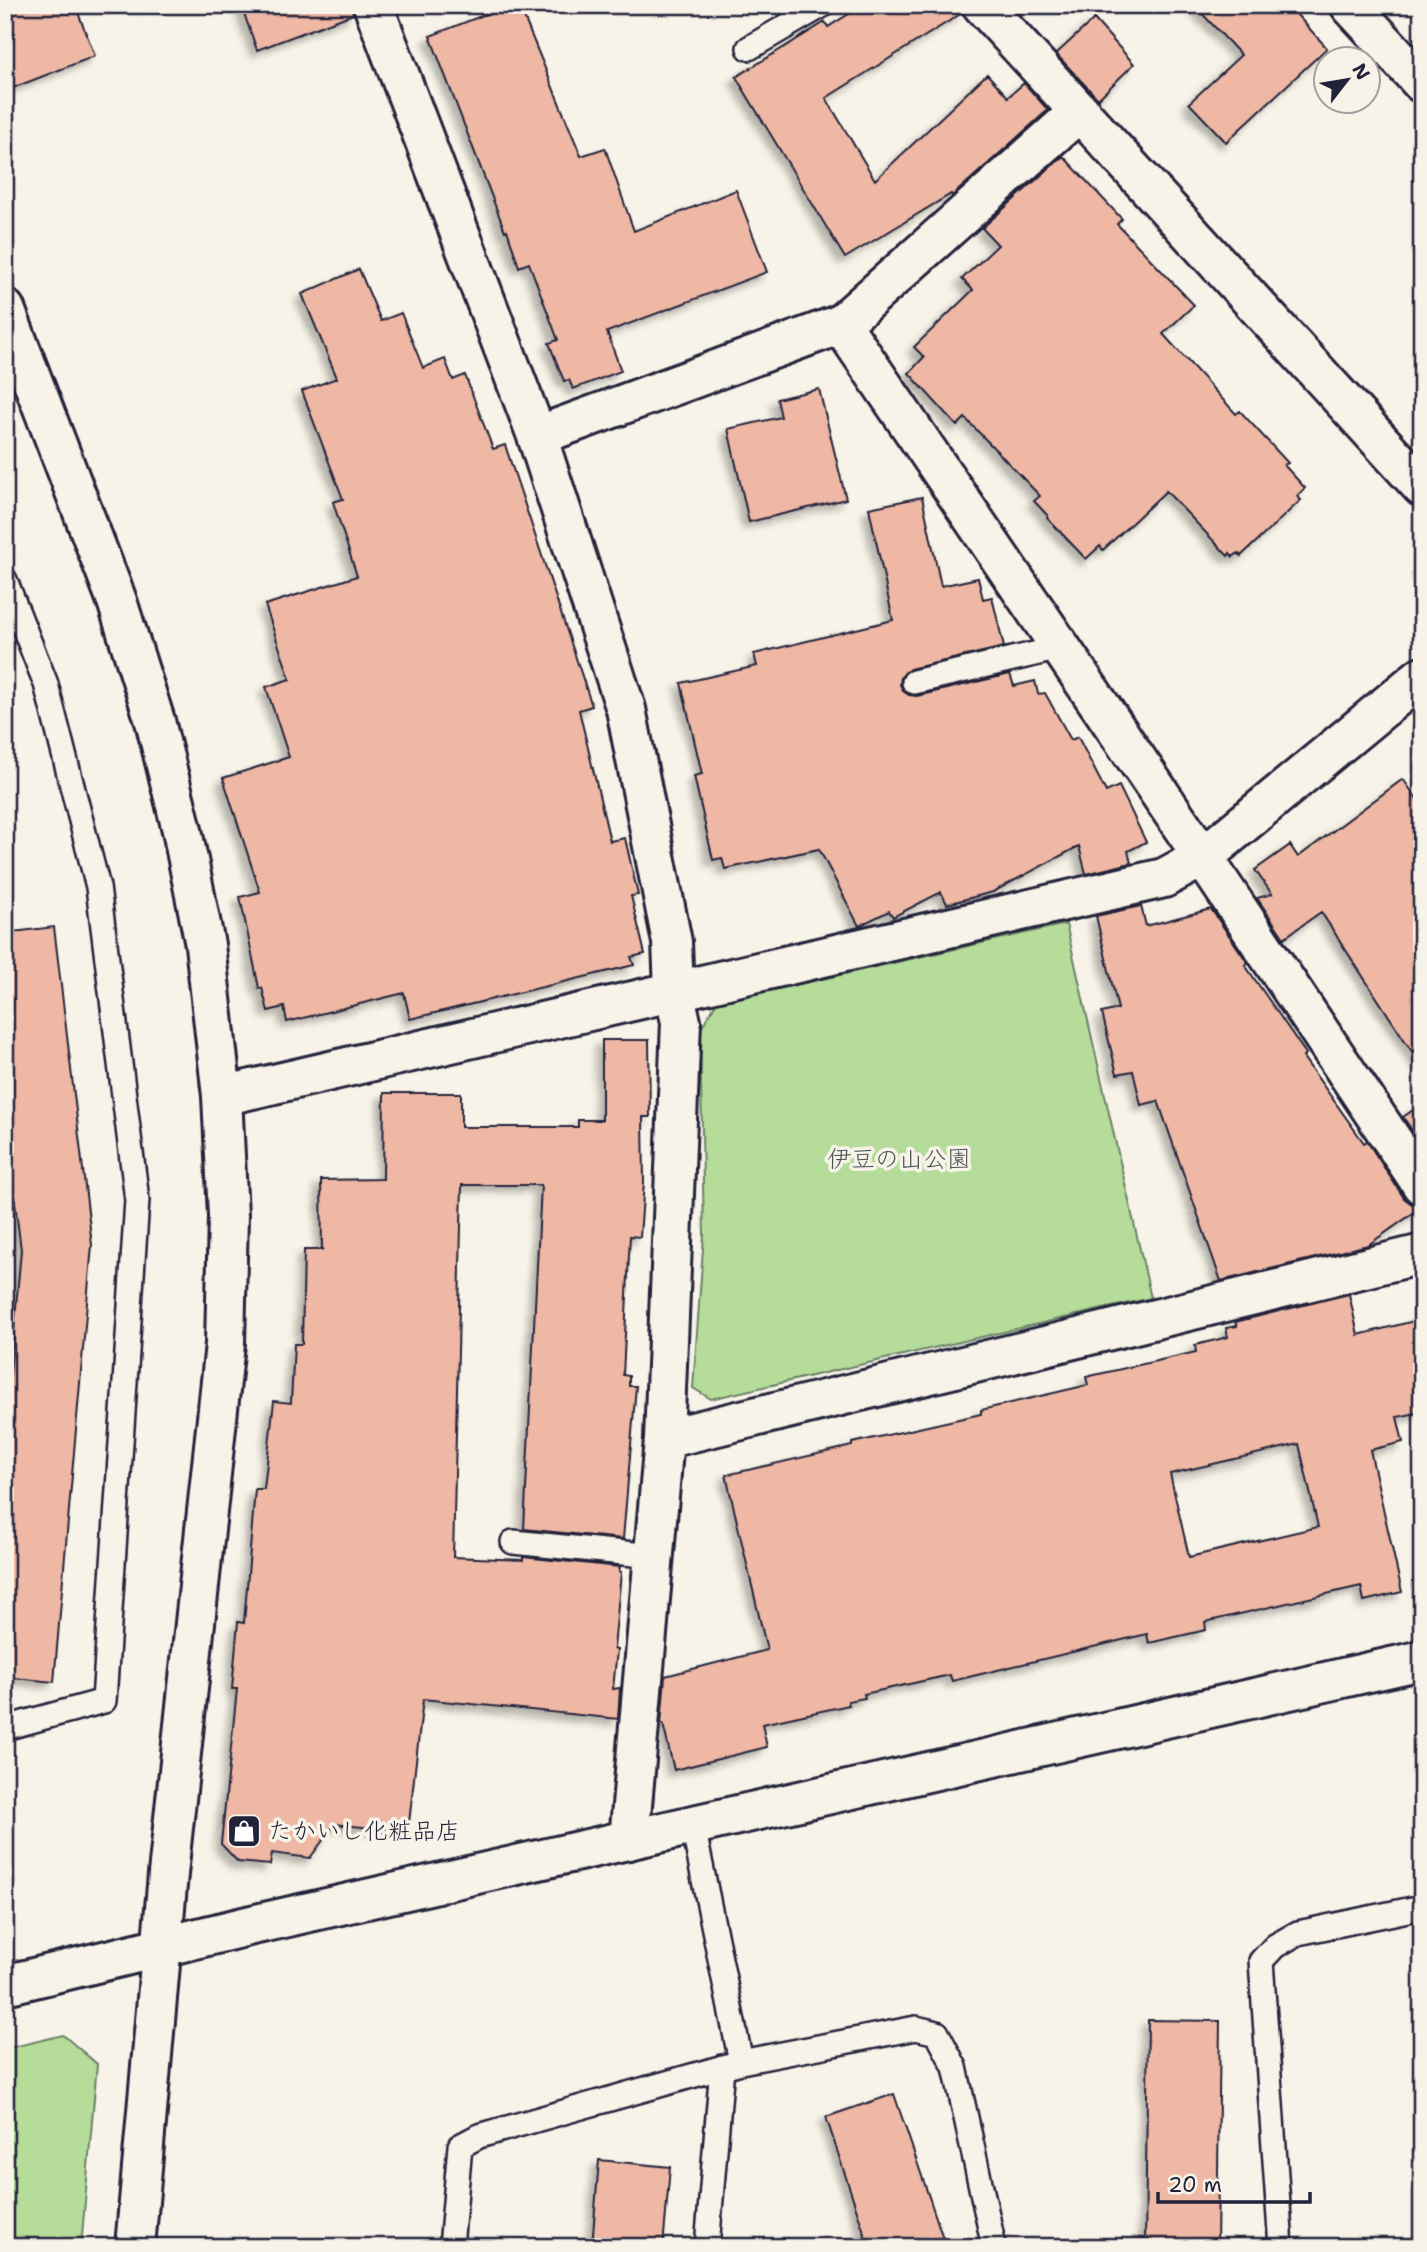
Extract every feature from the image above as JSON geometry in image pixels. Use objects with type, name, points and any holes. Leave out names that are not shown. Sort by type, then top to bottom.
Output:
[{"type":"street","points":[[373,5],[537,436],[626,709],[672,942],[674,991],[681,1022],[664,1439],[629,1840]]},
{"type":"street","points":[[982,5],[1422,487]]},
{"type":"street","points":[[1350,5],[1422,83]]},
{"type":"street","points":[[537,436],[841,324],[1080,111]]},
{"type":"street","points":[[5,309],[117,601],[155,720],[182,830],[205,945],[222,1096],[228,1216],[225,1344],[161,1948],[135,2247]]},
{"type":"street","points":[[841,324],[1422,1185]]},
{"type":"street","points":[[222,1096],[1164,878],[1203,857],[1422,676]]},
{"type":"street","points":[[664,1439],[1422,1254]]},
{"type":"street","points":[[5,1985],[1422,1660]]},
{"type":"lane","points":[[748,48],[823,5]]},
{"type":"lane","points":[[5,580],[46,684],[98,887],[137,1200],[104,1701],[5,1728]]},
{"type":"lane","points":[[914,681],[1060,648]]},
{"type":"lane","points":[[513,1542],[654,1556]]},
{"type":"lane","points":[[694,1826],[732,2065],[707,2247]]},
{"type":"lane","points":[[1281,2247],[1261,1961],[1275,1946],[1298,1933],[1422,1906]]},
{"type":"lane","points":[[451,2247],[460,2146],[480,2136],[732,2065],[916,2028],[937,2033],[954,2067],[994,2247]]},
{"type":"green space","name":"伊豆の山公園","points":[[1066,924],[1151,1298],[711,1399],[693,1388],[704,1235],[700,1030],[716,1003]]},
{"type":"green space","points":[[63,2035],[97,2064],[81,2247],[5,2247],[5,2049]]},
{"type":"building","points":[[5,5],[75,5],[95,56],[5,91]]},
{"type":"building","points":[[241,5],[352,5],[353,14],[257,50]]},
{"type":"building","points":[[509,5],[519,5],[581,156],[605,148],[634,231],[736,190],[767,272],[607,332],[621,371],[573,389],[569,380],[564,381],[549,343],[558,340],[529,263],[519,267],[507,230],[505,231],[430,36]]},
{"type":"building","points":[[863,5],[961,5],[962,13],[826,98],[875,180],[987,74],[1008,97],[1024,83],[1048,110],[952,196],[951,194],[845,258],[736,77],[825,22],[828,27]]},
{"type":"building","points":[[1194,5],[1288,5],[1325,46],[1312,46],[1312,62],[1226,142],[1189,103],[1241,55]]},
{"type":"building","points":[[1094,19],[1134,64],[1098,99],[1056,54]]},
{"type":"building","points":[[1063,156],[1122,219],[1117,224],[1194,305],[1163,334],[1236,414],[1240,411],[1288,463],[1284,465],[1305,488],[1297,496],[1301,500],[1241,556],[1238,553],[1233,557],[1230,553],[1228,556],[1166,491],[1103,550],[1100,546],[1086,559],[1034,501],[1040,496],[965,418],[957,426],[909,373],[924,357],[914,347],[973,290],[962,279],[998,245],[982,228]]},
{"type":"building","points":[[359,269],[381,321],[401,313],[423,368],[445,359],[453,380],[465,375],[493,449],[505,445],[592,706],[579,710],[610,841],[625,838],[638,895],[631,896],[645,954],[631,957],[634,965],[410,1019],[404,993],[287,1022],[284,1007],[268,1011],[262,988],[259,988],[240,897],[260,892],[223,778],[289,757],[266,687],[290,679],[265,605],[357,576],[333,502],[343,499],[302,391],[337,378],[302,294]]},
{"type":"building","points":[[819,389],[846,499],[749,522],[728,429],[781,417],[777,399]]},
{"type":"building","points":[[922,497],[941,586],[978,578],[983,599],[992,597],[1004,647],[910,669],[901,677],[903,691],[917,696],[1010,674],[1014,686],[1035,681],[1038,694],[1045,693],[1071,740],[1078,737],[1106,792],[1119,786],[1146,842],[1128,851],[1131,863],[1086,874],[1079,846],[993,892],[947,904],[941,892],[893,917],[889,911],[859,926],[819,849],[725,869],[722,858],[713,860],[694,776],[702,774],[681,683],[757,666],[754,654],[893,620],[869,508]]},
{"type":"building","points":[[1403,779],[1422,806],[1422,1067],[1321,912],[1284,938],[1257,898],[1272,894],[1255,870],[1290,845],[1298,857]]},
{"type":"building","points":[[1141,906],[1146,926],[1211,909],[1248,963],[1245,965],[1306,1054],[1303,1057],[1364,1143],[1367,1141],[1404,1198],[1422,1207],[1368,1245],[1221,1281],[1158,1101],[1141,1105],[1133,1071],[1117,1074],[1102,1013],[1118,1009],[1096,916]]},
{"type":"building","points":[[54,927],[92,1245],[54,1682],[5,1677],[5,1432],[21,1250],[5,1121],[5,933]]},
{"type":"building","points":[[602,1040],[649,1040],[650,1117],[643,1117],[644,1182],[640,1237],[630,1236],[623,1375],[629,1376],[629,1386],[636,1386],[623,1539],[524,1529],[541,1185],[462,1185],[453,1557],[523,1560],[523,1557],[620,1567],[613,1689],[620,1688],[618,1719],[423,1699],[408,1832],[335,1824],[310,1858],[272,1853],[270,1865],[238,1862],[221,1844],[237,1689],[232,1689],[238,1622],[244,1623],[255,1489],[264,1489],[274,1401],[291,1403],[294,1344],[302,1344],[304,1250],[322,1250],[321,1180],[383,1179],[384,1093],[461,1093],[461,1127],[578,1127],[578,1120],[602,1120]]},
{"type":"building","points":[[1422,1104],[1422,1145],[1403,1117]]},
{"type":"building","points":[[1349,1294],[1358,1335],[1422,1319],[1422,1412],[1397,1417],[1403,1442],[1370,1450],[1402,1592],[1364,1601],[1361,1586],[1205,1622],[1206,1630],[1149,1643],[1147,1634],[952,1681],[950,1675],[864,1694],[865,1698],[848,1701],[849,1705],[762,1724],[767,1747],[674,1770],[661,1724],[665,1676],[767,1650],[726,1475],[981,1414],[981,1410],[1088,1385],[1086,1377],[1196,1352],[1195,1345],[1228,1337],[1226,1328],[1237,1326],[1235,1322]],"holes":[[[1299,1444],[1318,1527],[1189,1557],[1170,1474]]]},
{"type":"building","points":[[1148,2020],[1220,2021],[1217,2247],[1145,2247]]},
{"type":"building","points":[[894,2094],[946,2247],[869,2247],[826,2117]]},
{"type":"building","points":[[599,2160],[670,2167],[663,2247],[592,2247]]},
{"type":"place","name":"たかいし化粧品店","points":[[244,1831]]}]
